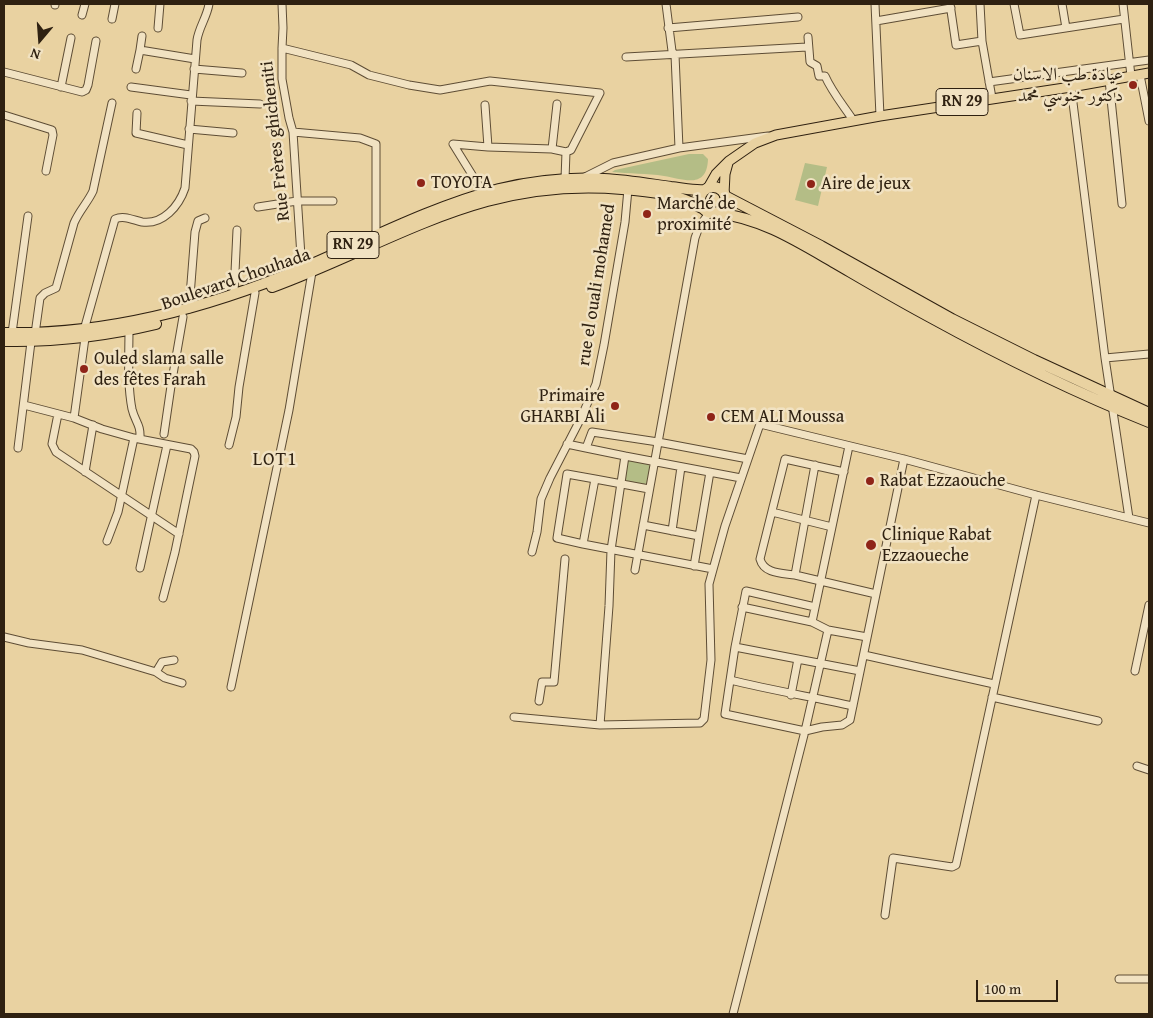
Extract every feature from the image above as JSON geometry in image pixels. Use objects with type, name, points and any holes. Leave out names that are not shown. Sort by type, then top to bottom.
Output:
[{"type":"highway","name":"RN 29","points":[[4,341],[85,334],[142,320],[186,313],[234,294],[305,272],[376,235],[424,215],[484,194],[530,183],[565,179],[604,179],[707,189]]},
{"type":"highway","name":"Boulevard Chouhada","points":[[85,334],[129,330],[255,293],[422,224],[487,201],[530,192],[565,187],[628,189],[668,194],[682,198],[709,211]]},
{"type":"highway","points":[[724,195],[725,204],[709,211],[700,197],[707,189],[716,188],[724,195],[821,246],[952,319],[1034,360],[1149,412]]},
{"type":"highway","name":"RN 29","points":[[709,211],[733,215],[770,226],[1011,360],[1149,422]]},
{"type":"highway","name":"RN 29","points":[[8,333],[33,338]]},
{"type":"main road","name":"RN 29","points":[[729,160],[755,143],[776,135],[853,120],[1071,87],[1140,74]]},
{"type":"main road","points":[[707,189],[716,174],[729,160]]},
{"type":"main road","points":[[724,195],[725,174],[729,160]]},
{"type":"street","points":[[82,15],[85,4]]},
{"type":"street","points":[[112,19],[115,4]]},
{"type":"street","points":[[158,28],[160,4]]},
{"type":"street","points":[[74,418],[85,334],[115,219],[120,217],[153,222],[166,215],[177,205],[184,188],[198,32],[206,16],[209,4]]},
{"type":"street","name":"Rue Frères ghicheniti","points":[[231,687],[289,410],[305,272],[297,201],[293,132],[282,79],[282,4]]},
{"type":"street","points":[[666,4],[672,52],[675,55],[679,148]]},
{"type":"street","points":[[875,4],[880,116]]},
{"type":"street","points":[[980,4],[982,41],[992,98]]},
{"type":"street","points":[[1014,4],[1020,35],[1124,19]]},
{"type":"street","points":[[1062,4],[1066,28]]},
{"type":"street","points":[[1123,4],[1129,63],[1140,74],[1149,120]]},
{"type":"street","points":[[876,21],[951,6],[956,45],[982,41]]},
{"type":"street","points":[[668,28],[798,16]]},
{"type":"street","points":[[136,69],[142,36]]},
{"type":"street","points":[[808,37],[807,47],[810,62],[817,66],[819,76],[825,76],[831,89],[853,120]]},
{"type":"street","points":[[61,87],[70,38]]},
{"type":"street","points":[[4,72],[77,92],[86,90],[96,41]]},
{"type":"street","points":[[626,57],[807,47]]},
{"type":"street","points":[[282,48],[351,65],[370,75],[409,85],[440,90],[490,81],[600,93],[571,150],[566,152],[552,149],[453,144],[484,194]]},
{"type":"street","points":[[140,50],[195,59]]},
{"type":"street","points":[[989,82],[1149,60]]},
{"type":"street","points":[[194,69],[242,73]]},
{"type":"street","points":[[1109,80],[1122,204]]},
{"type":"street","points":[[131,87],[191,98],[260,104]]},
{"type":"street","points":[[1071,87],[1105,358],[1114,407],[1129,518]]},
{"type":"street","points":[[18,448],[40,298],[45,293],[56,288],[74,223],[78,213],[93,191],[112,102]]},
{"type":"street","points":[[485,104],[488,147]]},
{"type":"street","points":[[552,149],[557,104]]},
{"type":"street","points":[[137,113],[136,133],[188,145]]},
{"type":"street","points":[[4,115],[52,130],[54,135],[46,171]]},
{"type":"street","points":[[189,129],[233,133]]},
{"type":"street","points":[[293,132],[360,138],[376,144],[376,235]]},
{"type":"street","points":[[582,179],[613,163],[679,148],[776,135]]},
{"type":"street","points":[[565,179],[566,152]]},
{"type":"street","name":"rue el ouali mohamed","points":[[532,552],[537,532],[541,499],[596,384],[625,222],[628,189]]},
{"type":"street","points":[[258,207],[297,201],[333,201]]},
{"type":"street","points":[[635,570],[695,238],[699,227],[709,211]]},
{"type":"street","points":[[8,333],[28,216]]},
{"type":"street","points":[[164,434],[171,386],[186,313],[195,232],[198,221],[204,218]]},
{"type":"street","points":[[234,294],[237,230]]},
{"type":"street","points":[[230,445],[255,293]]},
{"type":"street","points":[[107,541],[118,512],[140,430],[132,411],[129,330]]},
{"type":"street","points":[[1105,358],[1149,354]]},
{"type":"street","points":[[24,405],[74,418],[137,438],[190,449],[194,452],[179,534],[163,598]]},
{"type":"street","points":[[58,414],[52,444],[53,449],[179,534]]},
{"type":"street","points":[[514,717],[600,725],[700,723],[704,719],[711,660],[712,637],[709,591],[713,569],[720,541],[760,424],[904,459],[1149,523]]},
{"type":"street","points":[[85,472],[93,425]]},
{"type":"street","points":[[586,448],[592,432],[658,442],[748,460]]},
{"type":"street","points":[[567,444],[741,478]]},
{"type":"street","points":[[140,568],[167,445]]},
{"type":"street","points":[[812,622],[849,446]]},
{"type":"street","points":[[600,725],[609,606],[611,550],[625,456]]},
{"type":"street","points":[[844,472],[785,459],[760,559],[762,566],[767,570],[876,594]]},
{"type":"street","points":[[815,607],[746,591],[725,714],[805,732],[822,727],[842,725],[850,720],[904,459]]},
{"type":"street","points":[[795,575],[815,465]]},
{"type":"street","points":[[672,531],[681,467]]},
{"type":"street","points":[[553,472],[649,490]]},
{"type":"street","points":[[694,566],[710,472]]},
{"type":"street","points":[[567,474],[557,538],[638,556],[713,569]]},
{"type":"street","points":[[583,544],[595,479]]},
{"type":"street","points":[[885,915],[893,858],[952,867],[956,865],[1036,495]]},
{"type":"street","points":[[772,512],[832,527]]},
{"type":"street","points":[[643,525],[699,536]]},
{"type":"street","points":[[539,701],[542,682],[554,682],[564,560]]},
{"type":"street","points":[[1136,671],[1149,605]]},
{"type":"street","points":[[742,607],[812,622],[828,630],[867,637]]},
{"type":"street","points":[[733,1014],[805,732],[819,662],[828,630]]},
{"type":"street","points":[[4,637],[82,650],[156,672],[165,678],[182,683]]},
{"type":"street","points":[[735,647],[860,671]]},
{"type":"street","points":[[864,654],[994,684]]},
{"type":"street","points":[[791,695],[798,659]]},
{"type":"street","points":[[156,672],[162,662],[174,660]]},
{"type":"street","points":[[730,680],[791,695],[812,697],[853,706]]},
{"type":"street","points":[[992,697],[1098,721]]},
{"type":"street","points":[[1137,766],[1149,770]]},
{"type":"street","points":[[1119,979],[1149,979]]},
{"type":"green space","points":[[689,154],[703,154],[708,159],[707,169],[699,179],[686,180],[658,175],[612,172],[615,170]]},
{"type":"green space","name":"Aire de jeux","points":[[805,163],[827,167],[818,206],[795,200]]},
{"type":"green space","points":[[626,458],[652,463],[648,488],[623,483]]},
{"type":"place","name":"عيادة طب الاسنان دكتور خنوسي محمد","points":[[1133,85]]},
{"type":"place","name":"TOYOTA","points":[[421,183]]},
{"type":"place","name":"Aire de jeux","points":[[811,184]]},
{"type":"place","name":"Marché de proximité","points":[[647,214]]},
{"type":"place","name":"Ouled slama salle des fêtes Farah","points":[[84,369]]},
{"type":"place","name":"Primaire GHARBI Ali","points":[[615,406]]},
{"type":"place","name":"CEM ALI Moussa","points":[[711,417]]},
{"type":"place","name":"Rabat Ezzaouche","points":[[870,481]]},
{"type":"place","name":"Clinique Rabat Ezzaoueche","points":[[871,545]]},
{"type":"district","name":"LOT1","points":[[275,460]]}]
